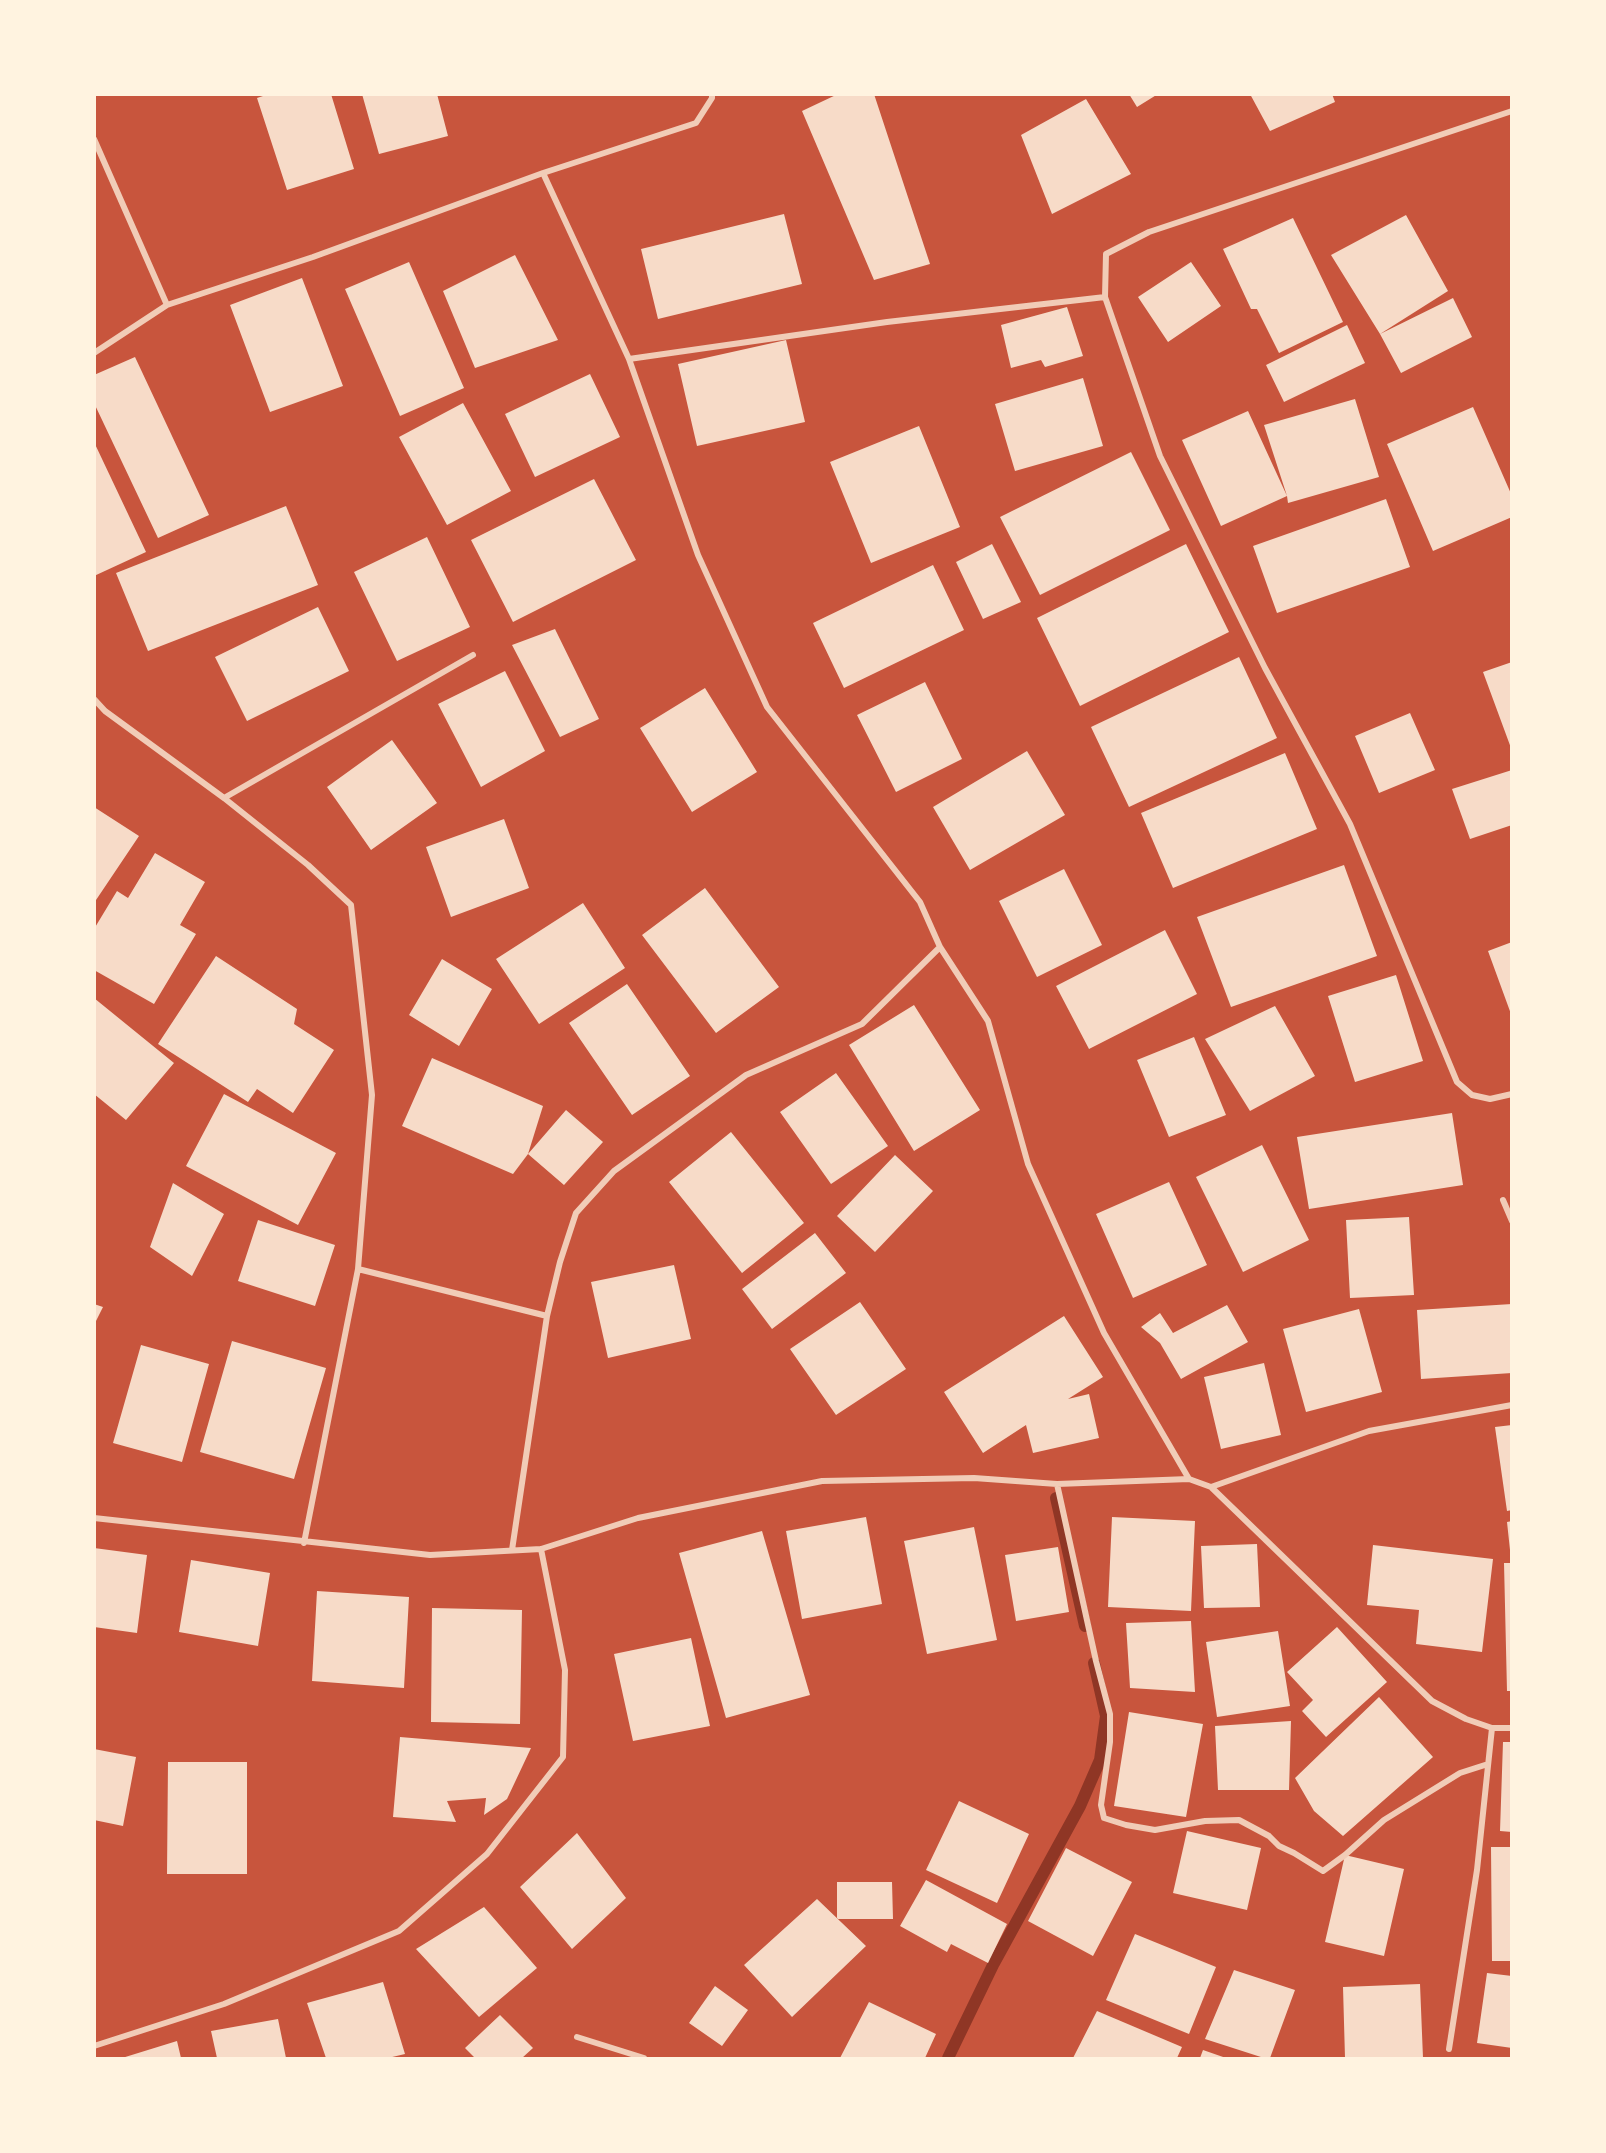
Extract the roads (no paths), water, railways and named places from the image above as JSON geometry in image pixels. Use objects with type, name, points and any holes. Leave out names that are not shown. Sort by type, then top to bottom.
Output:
[{"type":"street","points":[[94,353],[167,305],[314,257],[543,173],[696,123],[712,98],[712,94]]},
{"type":"street","points":[[1512,111],[1149,232],[1106,254],[1105,297],[1160,456],[1265,668],[1350,824],[1457,1082],[1472,1095],[1490,1099],[1512,1094]]},
{"type":"street","points":[[94,139],[167,305]]},
{"type":"street","points":[[543,173],[629,359],[698,555],[766,707],[920,902],[940,947],[988,1021],[1028,1164],[1104,1333],[1189,1479]]},
{"type":"street","points":[[629,359],[887,322],[1105,297]]},
{"type":"street","points":[[224,798],[473,655]]},
{"type":"street","points":[[94,699],[105,711],[224,798],[308,865],[351,905],[372,1095],[358,1269],[304,1543]]},
{"type":"street","points":[[512,1550],[547,1316],[560,1262],[576,1213],[615,1172],[746,1075],[862,1024],[940,947]]},
{"type":"street","points":[[1503,1200],[1512,1221]]},
{"type":"street","points":[[358,1269],[547,1316]]},
{"type":"street","points":[[1211,1487],[1369,1431],[1512,1405]]},
{"type":"street","points":[[94,1518],[304,1543],[430,1555],[541,1549],[638,1518],[822,1481],[974,1478],[1057,1484],[1189,1479],[1211,1487],[1432,1701],[1466,1719],[1492,1728],[1512,1728]]},
{"type":"street","points":[[1057,1484],[1110,1714],[1110,1743],[1101,1805],[1104,1818],[1155,1830],[1205,1821],[1239,1820],[1269,1836],[1280,1846],[1323,1871],[1345,1855],[1384,1820],[1460,1773],[1488,1764]]},
{"type":"street","points":[[94,2046],[224,2004],[399,1931],[487,1854],[563,1757],[565,1670],[541,1549]]},
{"type":"street","points":[[1449,2049],[1477,1870],[1492,1728]]},
{"type":"street","points":[[577,2037],[644,2058]]},
{"type":"waterway","points":[[1056,1498],[1085,1626]]},
{"type":"waterway","points":[[948,2058],[994,1963],[1080,1806],[1100,1760],[1106,1716],[1094,1663]]}]
